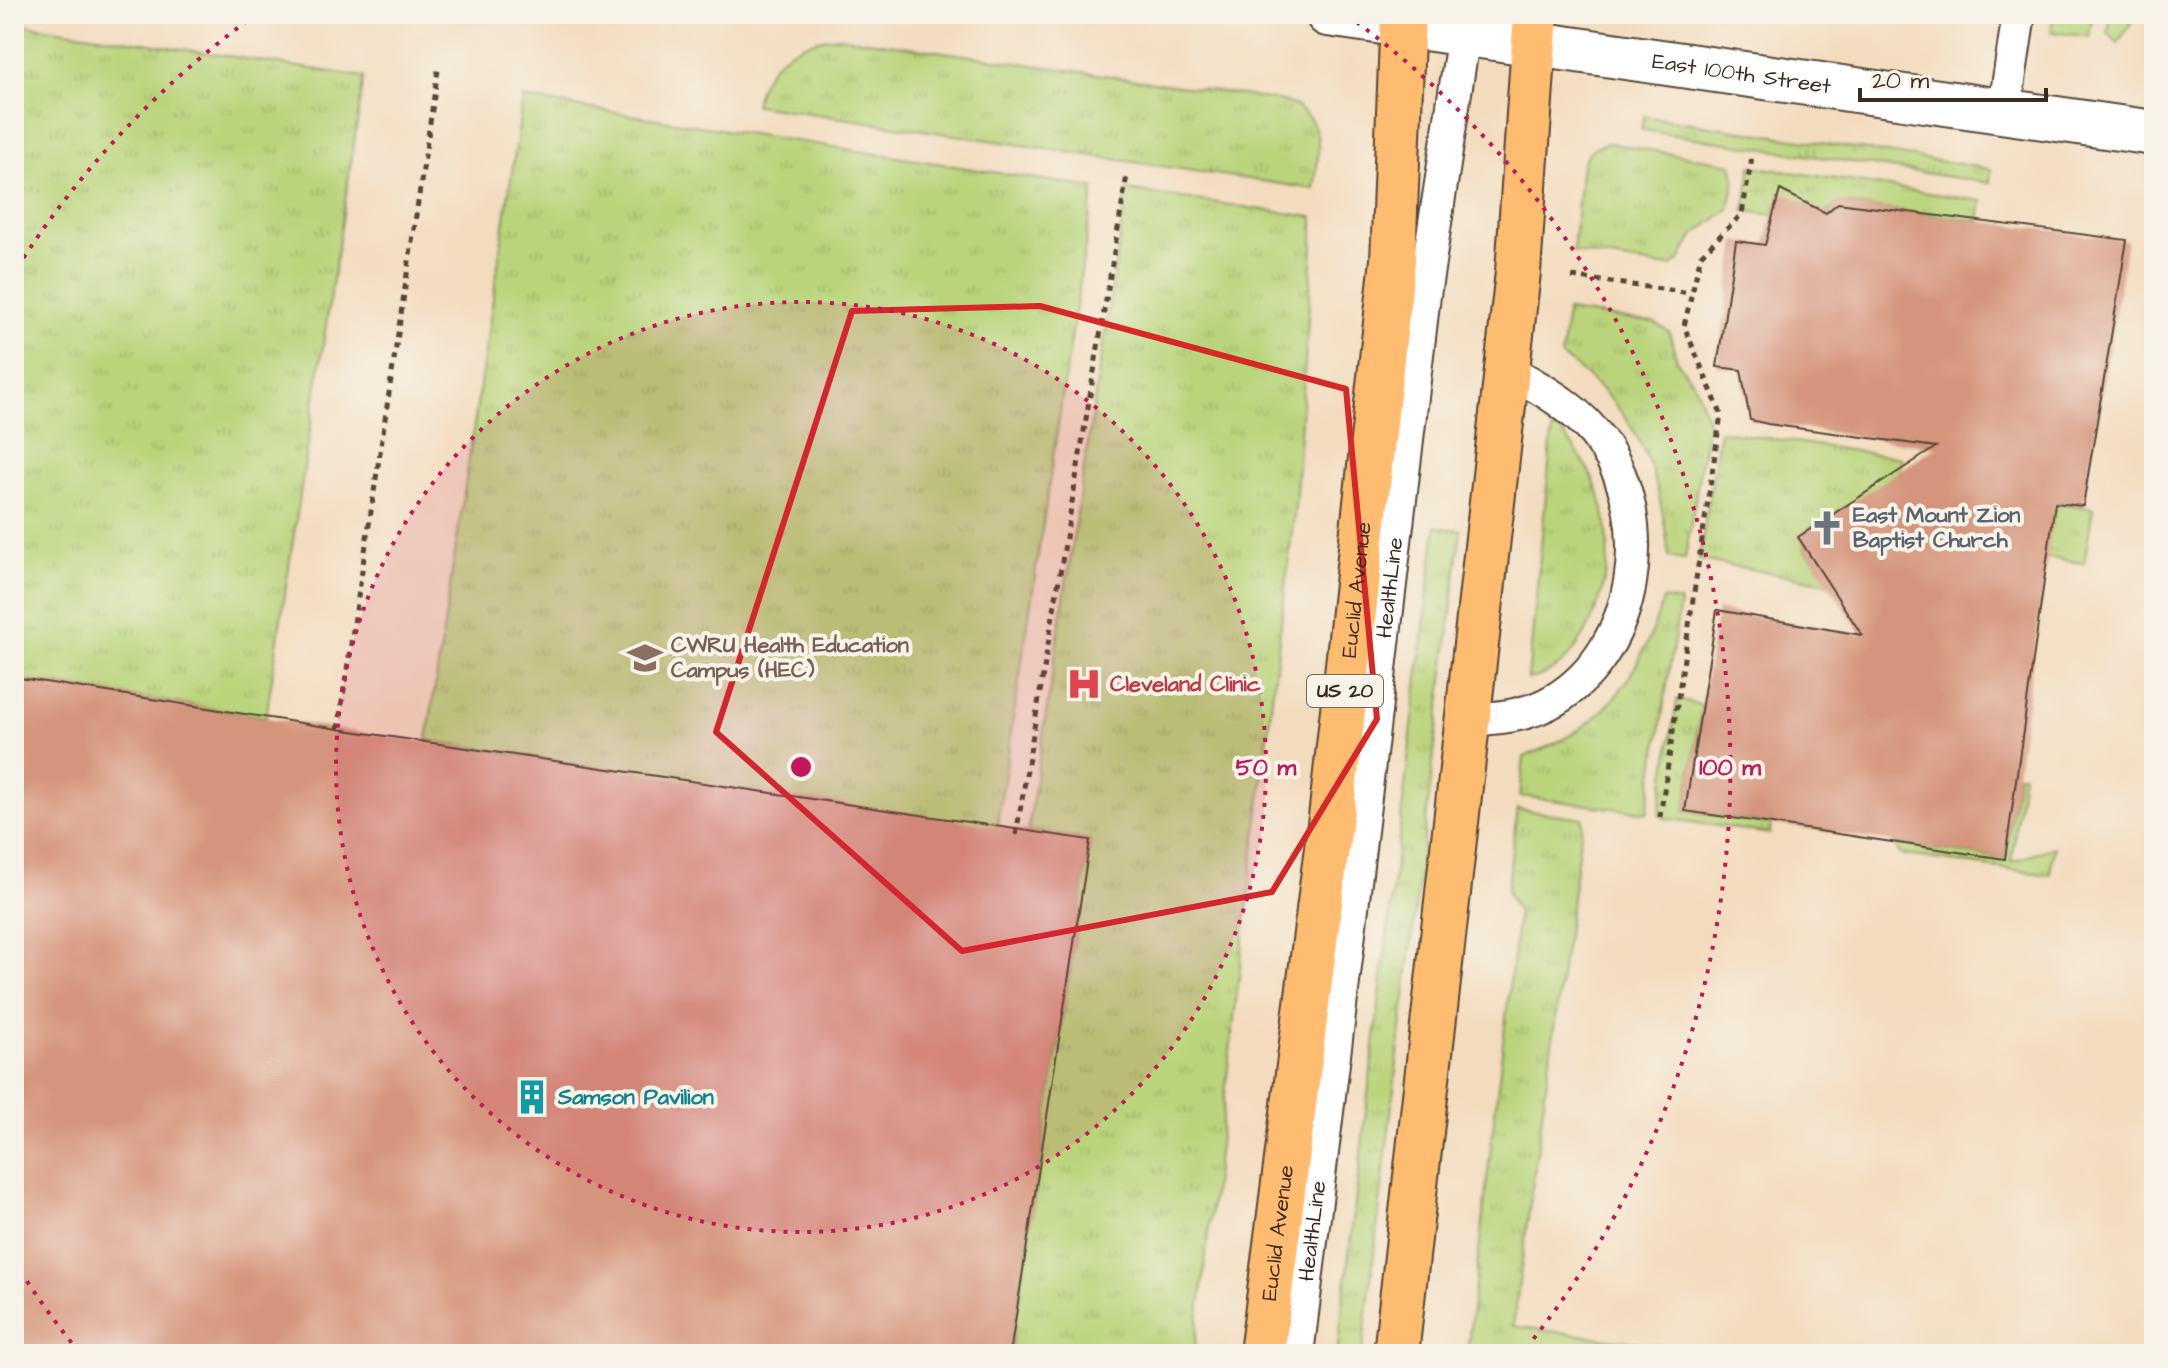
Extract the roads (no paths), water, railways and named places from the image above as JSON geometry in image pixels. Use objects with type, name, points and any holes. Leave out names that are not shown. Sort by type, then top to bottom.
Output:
[{"type":"main road","name":"Euclid Avenue","points":[[1262,1354],[1332,809],[1393,260],[1403,20]]},
{"type":"main road","points":[[1396,1354],[1508,370],[1536,30]]},
{"type":"street","name":"East 100th Street","points":[[1328,14],[1536,30],[1597,52],[2154,133]]},
{"type":"lane","points":[[2004,113],[2019,14]]},
{"type":"lane","name":"HealthLine","points":[[1297,1354],[1424,295],[1466,24]]},
{"type":"lane","points":[[1468,720],[1513,717],[1541,707],[1577,684],[1606,647],[1625,605],[1633,571],[1627,501],[1604,445],[1571,408],[1508,370]]},
{"type":"place","name":"East Mount Zion Baptist Church","points":[[1827,528]]},
{"type":"place","name":"CWRU Health Education Campus (HEC)","points":[[645,658]]},
{"type":"place","name":"Cleveland Clinic","points":[[1084,684]]},
{"type":"place","name":"Samson Pavilion","points":[[532,1097]]}]
